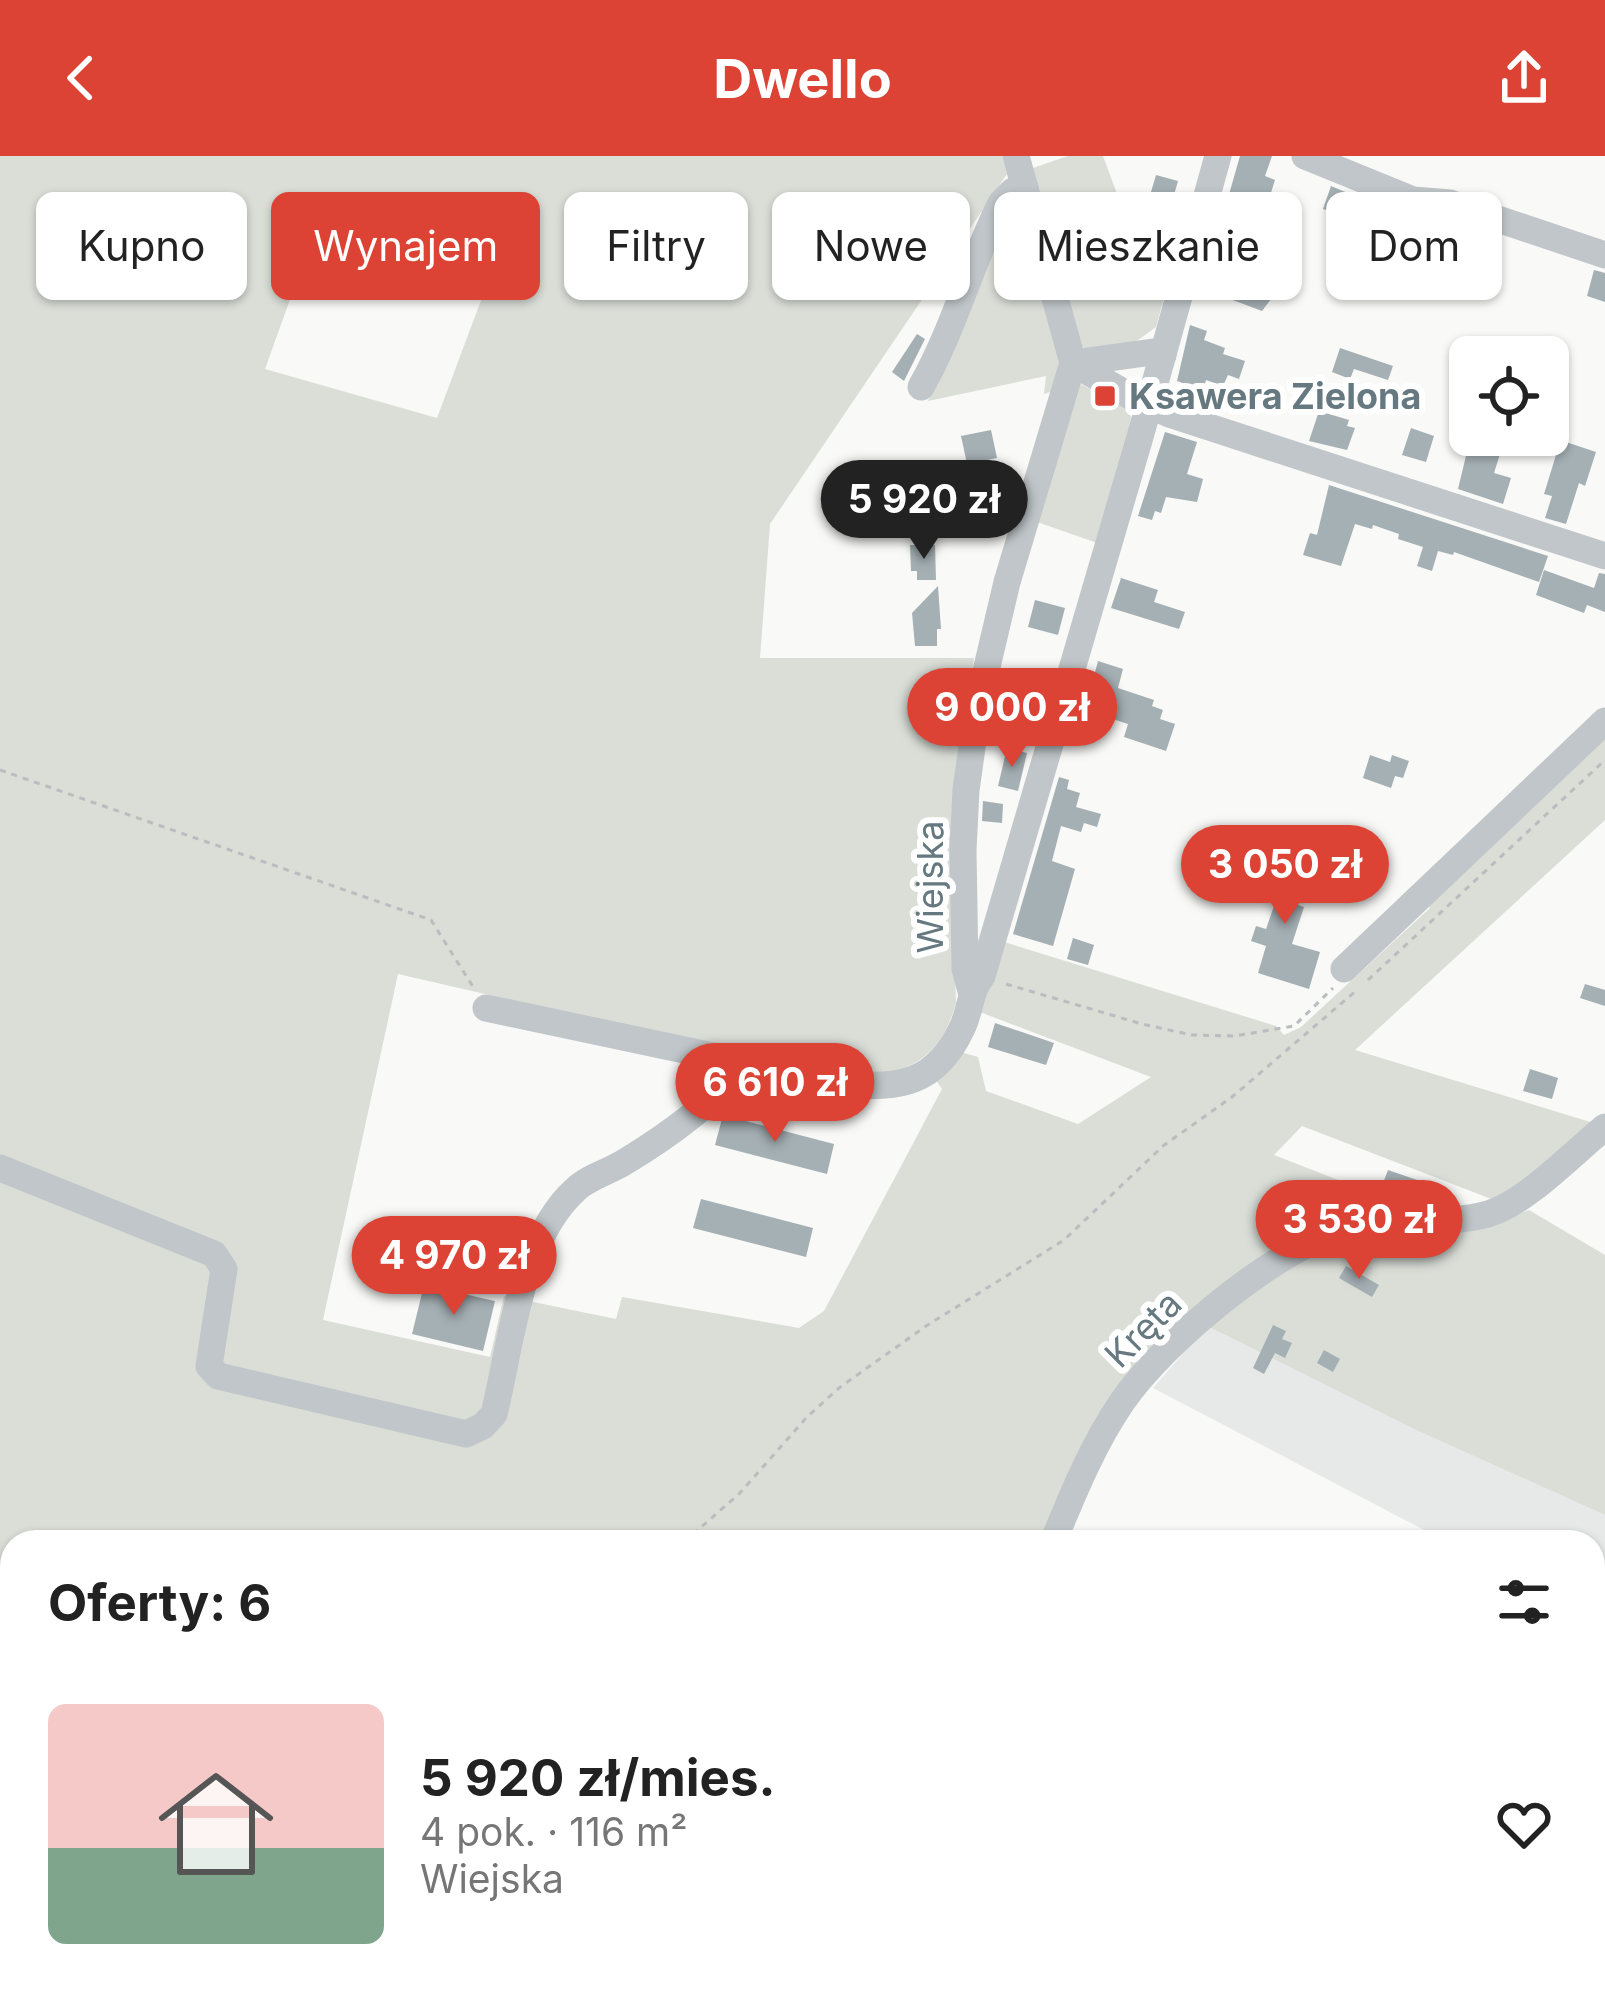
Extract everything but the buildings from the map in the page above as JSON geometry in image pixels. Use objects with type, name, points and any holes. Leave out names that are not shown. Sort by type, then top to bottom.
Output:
[{"type":"street","points":[[1016,156],[1073,363],[1149,406],[1605,556]]},
{"type":"street","points":[[486,1008],[845,1084],[903,1085],[926,1073],[962,1028],[1149,406],[1218,156]]},
{"type":"street","points":[[1305,156],[1413,200],[1450,202],[1605,255]]},
{"type":"street","points":[[921,387],[944,346],[956,302],[1001,203],[1013,190],[1025,188]]},
{"type":"street","points":[[1073,363],[1154,352],[1163,355]]},
{"type":"street","name":"Wiejska","points":[[976,984],[965,969],[964,895],[966,790],[978,705],[1007,582],[1073,363]]},
{"type":"street","points":[[1344,969],[1605,722]]},
{"type":"street","points":[[964,895],[1000,905]]},
{"type":"street","points":[[0,1168],[214,1254],[224,1269],[209,1366],[218,1376],[466,1434],[494,1414],[518,1308],[542,1234],[575,1189],[623,1164],[718,1098],[745,1065]]},
{"type":"street","name":"Kręta","points":[[1059,1530],[1086,1462],[1135,1384],[1253,1278],[1305,1244],[1352,1226],[1492,1213],[1517,1199],[1605,1127]]},
{"type":"path","points":[[698,1530],[739,1494],[839,1388],[926,1326],[1064,1240],[1163,1146],[1232,1097],[1427,928],[1605,760]]},
{"type":"path","points":[[0,770],[430,920],[486,1008]]},
{"type":"path","points":[[976,984],[1192,1035],[1234,1036],[1294,1026],[1333,989],[1344,969]]},
{"type":"shaded area","points":[[0,156],[1002,156],[1007,174],[970,229],[970,192],[772,192],[772,300],[922,300],[770,524],[760,658],[974,658],[951,827],[956,1003],[942,1037],[910,1065],[861,1080],[398,974],[323,1320],[490,1357],[504,1296],[616,1319],[622,1297],[799,1328],[824,1311],[942,1089],[933,1076],[964,1053],[978,1057],[986,1091],[1078,1124],[1151,1077],[977,1011],[1001,941],[1276,1026],[1284,1035],[1301,1027],[1430,908],[1423,900],[1605,729],[1605,820],[1355,1050],[1597,1124],[1506,1197],[1494,1200],[1302,1126],[1274,1155],[1423,1213],[1366,1216],[1169,1339],[1051,1530],[0,1530]],"holes":[[[271,192],[540,192],[540,300],[481,300],[437,418],[265,369],[290,300],[271,300]]]},
{"type":"shaded area","points":[[1068,156],[1103,156],[1116,192],[1037,192],[1030,169]]},
{"type":"shaded area","points":[[994,248],[994,300],[1045,300],[1060,358],[1054,391],[1044,394],[1046,376],[928,401],[970,300]]},
{"type":"shaded area","points":[[1068,300],[1163,300],[1156,327],[1134,343],[1082,347]]},
{"type":"shaded area","points":[[1081,384],[1127,410],[1131,417],[1103,545],[1037,522]]},
{"type":"shaded area","points":[[1529,1210],[1605,1255],[1605,1515],[1418,1431],[1207,1326],[1307,1252],[1337,1239],[1480,1223]]},
{"type":"shaded area","points":[[1207,1326],[1418,1431],[1605,1515],[1605,1530],[1424,1530],[1153,1388]]},
{"type":"place","name":"Ksawera Zielona","points":[[1105,396]]}]
